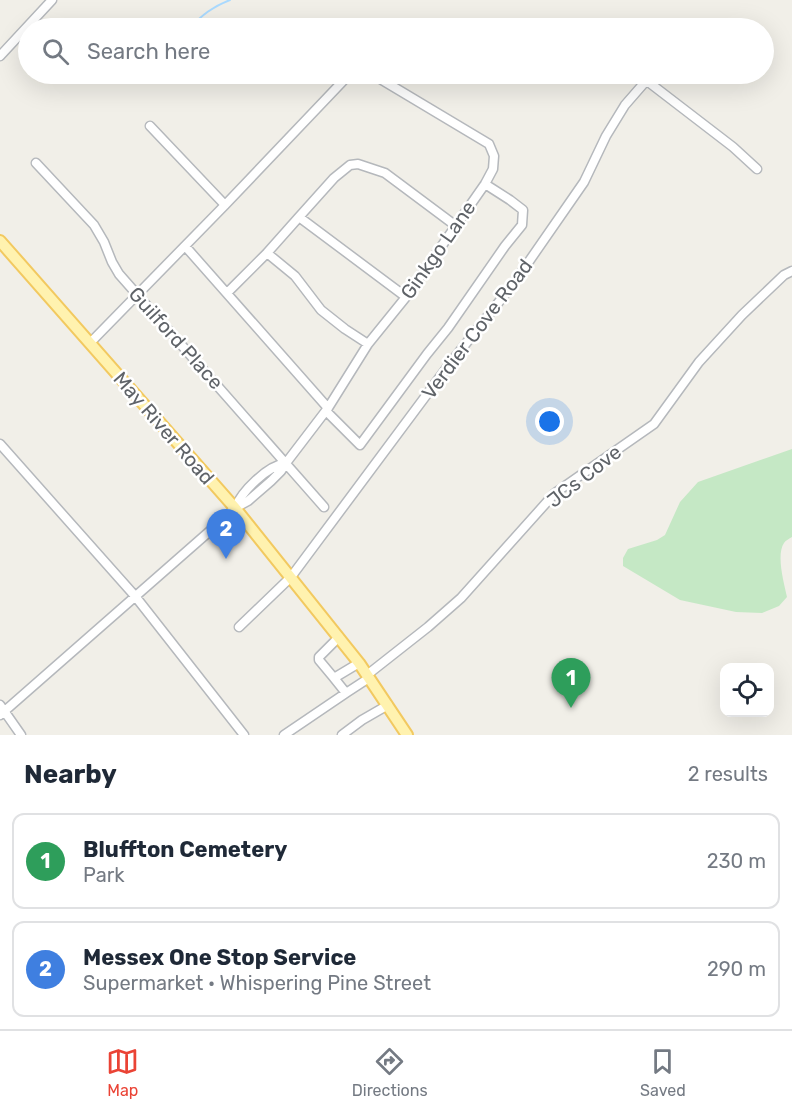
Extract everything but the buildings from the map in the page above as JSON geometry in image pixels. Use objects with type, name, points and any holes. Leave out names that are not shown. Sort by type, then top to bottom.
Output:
[{"type":"main road","name":"May River Road","points":[[1,245],[234,508],[359,663],[407,735]]},
{"type":"street","points":[[35,18],[52,0]]},
{"type":"street","points":[[0,56],[18,37]]},
{"type":"street","points":[[90,343],[341,84]]},
{"type":"street","name":"Ginkgo Lane","points":[[1,710],[234,508],[248,501],[281,471],[327,410],[368,344],[406,297],[485,184],[493,169],[494,156],[489,144],[389,84]]},
{"type":"street","name":"Verdier Cove Road","points":[[238,627],[291,577],[441,375],[514,282],[584,182],[606,136],[625,105],[643,84]]},
{"type":"street","points":[[657,84],[757,169]]},
{"type":"street","points":[[150,126],[225,205]]},
{"type":"street","name":"Guilford Place","points":[[36,163],[94,225],[119,274],[324,507]]},
{"type":"street","points":[[227,293],[267,253],[334,178],[350,165],[358,164],[385,173],[456,226]]},
{"type":"street","points":[[185,246],[360,445],[522,225],[523,210],[485,184]]},
{"type":"street","points":[[299,217],[406,297]]},
{"type":"street","points":[[267,253],[295,276],[321,310],[368,344]]},
{"type":"street","name":"JCs Cove","points":[[284,735],[368,676],[461,598],[555,493],[654,424],[699,362],[742,315],[784,275],[792,271]]},
{"type":"street","points":[[0,444],[135,596],[244,735]]},
{"type":"street","points":[[339,637],[319,657],[319,660],[346,693]]},
{"type":"street","points":[[334,678],[359,663]]},
{"type":"street","points":[[342,735],[388,705]]},
{"type":"street","points":[[1,710],[21,735]]},
{"type":"green space","points":[[792,449],[792,537],[785,542],[782,548],[781,569],[787,597],[779,606],[762,613],[736,612],[680,600],[623,566],[623,558],[628,549],[657,540],[665,535],[680,502],[698,482]]},
{"type":"waterway","points":[[200,18],[230,0]]},
{"type":"place","name":"Messex One Stop Service","points":[[226,559]]},
{"type":"place","name":"Bluffton Cemetery","points":[[571,708]]}]
